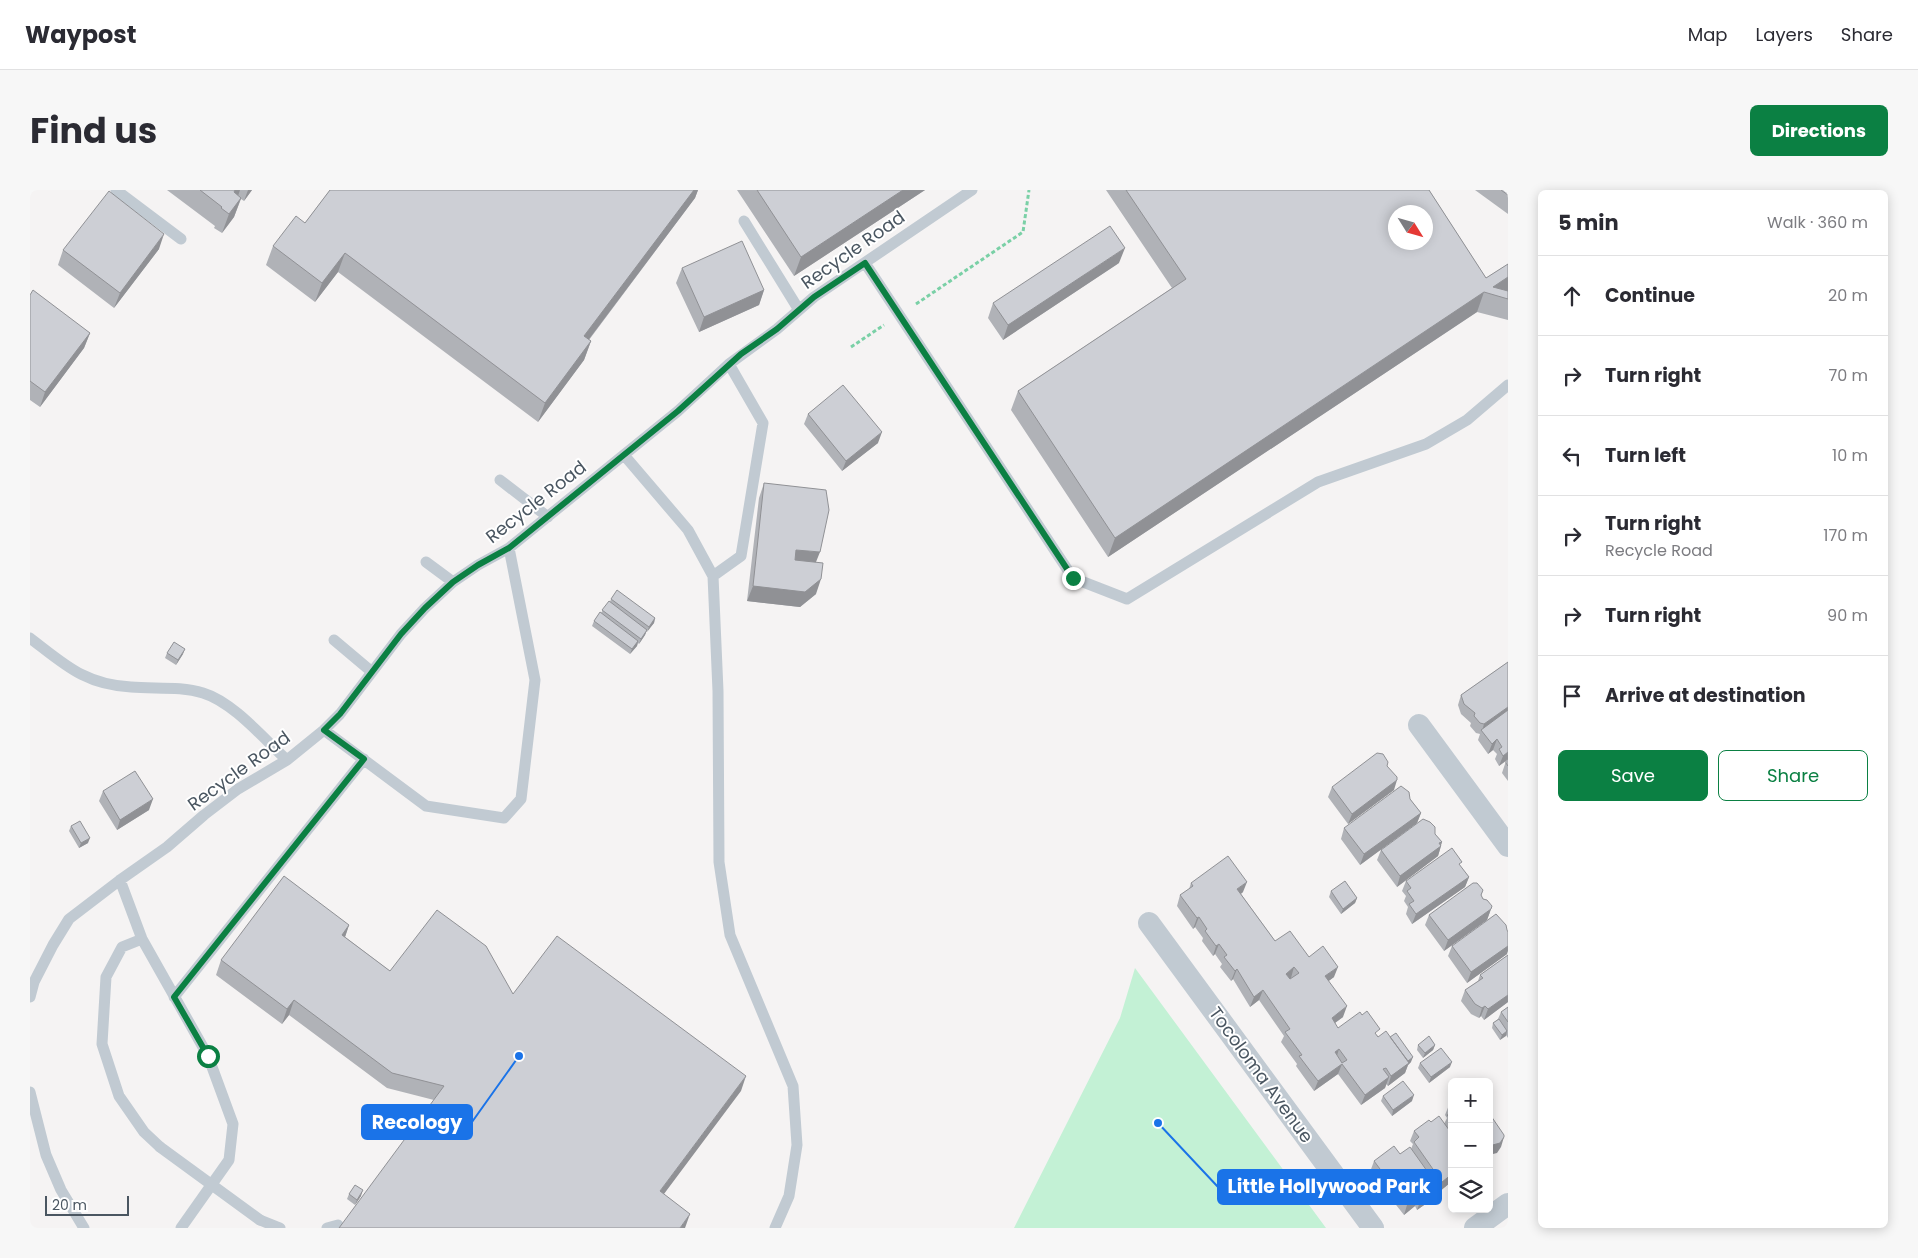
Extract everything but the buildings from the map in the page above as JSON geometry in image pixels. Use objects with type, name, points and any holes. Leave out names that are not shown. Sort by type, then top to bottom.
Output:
[{"type":"street","points":[[1418,724],[1508,846]]},
{"type":"street","name":"Tocoloma Avenue","points":[[1148,923],[1373,1228]]},
{"type":"street","points":[[1475,1228],[1508,1204]]},
{"type":"lane","points":[[116,190],[181,239]]},
{"type":"lane","name":"Recycle Road","points":[[30,997],[34,982],[53,945],[70,920],[120,880],[167,847],[238,789],[287,760],[324,730],[340,714],[401,634],[453,582],[478,565],[509,548],[695,397],[729,364],[777,329],[814,297],[910,230],[972,190]]},
{"type":"lane","points":[[744,221],[799,310]]},
{"type":"lane","points":[[865,263],[1073,578],[1128,599],[1318,482],[1426,444],[1467,420],[1508,385]]},
{"type":"lane","points":[[713,576],[741,556],[763,423],[729,364]]},
{"type":"lane","points":[[624,455],[688,530],[713,576],[718,691],[719,862],[730,935],[793,1086],[797,1145],[789,1196],[775,1228]]},
{"type":"lane","points":[[500,480],[548,516]]},
{"type":"lane","points":[[324,730],[426,806],[504,818],[521,799],[536,680],[509,548]]},
{"type":"lane","points":[[426,562],[453,582]]},
{"type":"lane","points":[[30,638],[85,678],[128,687],[204,693],[224,703],[287,760]]},
{"type":"lane","points":[[334,640],[372,672]]},
{"type":"lane","points":[[174,997],[364,759]]},
{"type":"lane","points":[[120,880],[142,939],[208,1056],[234,1124],[230,1160],[181,1228]]},
{"type":"lane","points":[[142,939],[122,947],[106,977],[102,1044],[119,1096],[144,1132],[160,1147],[260,1220],[280,1228]]},
{"type":"lane","points":[[30,1092],[46,1155],[61,1190],[84,1228]]},
{"type":"lane","points":[[327,1228],[338,1225]]},
{"type":"path","points":[[851,347],[1023,232],[1029,190]]},
{"type":"green space","points":[[1135,968],[1326,1228],[1014,1228],[1120,1018]]},
{"type":"place","name":"Recology","points":[[519,1056]]},
{"type":"place","name":"Little Hollywood Park","points":[[1158,1123]]},
{"type":"route","points":[[208,1056],[174,997],[364,759],[324,730],[340,714],[401,634],[453,582],[478,565],[509,548],[695,397],[719,372],[741,354],[777,329],[814,297],[865,263],[1073,578]]}]
